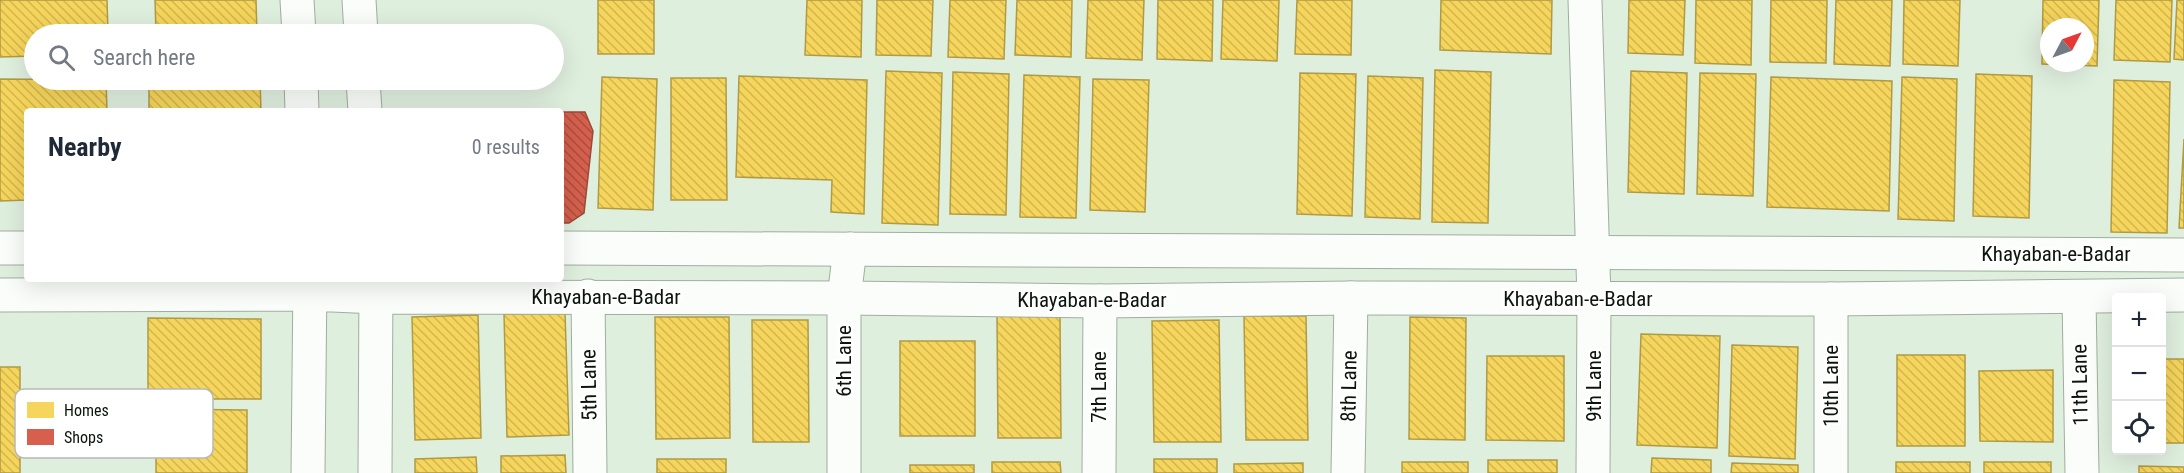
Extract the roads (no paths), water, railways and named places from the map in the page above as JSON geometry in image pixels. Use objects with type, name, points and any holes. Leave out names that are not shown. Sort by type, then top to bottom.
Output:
[{"type":"main road","points":[[297,0],[298,24]]},
{"type":"main road","points":[[359,0],[360,24]]},
{"type":"main road","name":"9th Lane","points":[[1585,0],[1594,299],[1593,473]]},
{"type":"main road","points":[[301,90],[302,108]]},
{"type":"main road","points":[[364,90],[365,108]]},
{"type":"main road","points":[[0,248],[24,248]]},
{"type":"main road","name":"Khayaban-e-Badar","points":[[564,248],[2184,255]]},
{"type":"main road","name":"6th Lane","points":[[844,473],[844,298],[850,249]]},
{"type":"main road","points":[[308,473],[310,286]]},
{"type":"main road","name":"Khayaban-e-Badar","points":[[0,295],[310,286],[588,296],[1100,301],[1351,298],[1832,299],[2184,295]]},
{"type":"main road","points":[[375,473],[376,288]]},
{"type":"main road","name":"5th Lane","points":[[588,296],[590,473]]},
{"type":"main road","name":"11th Lane","points":[[2079,297],[2082,473]]},
{"type":"main road","name":"8th Lane","points":[[1348,473],[1351,298]]},
{"type":"main road","name":"10th Lane","points":[[1831,473],[1832,299]]},
{"type":"main road","name":"7th Lane","points":[[1099,473],[1100,301]]}]
